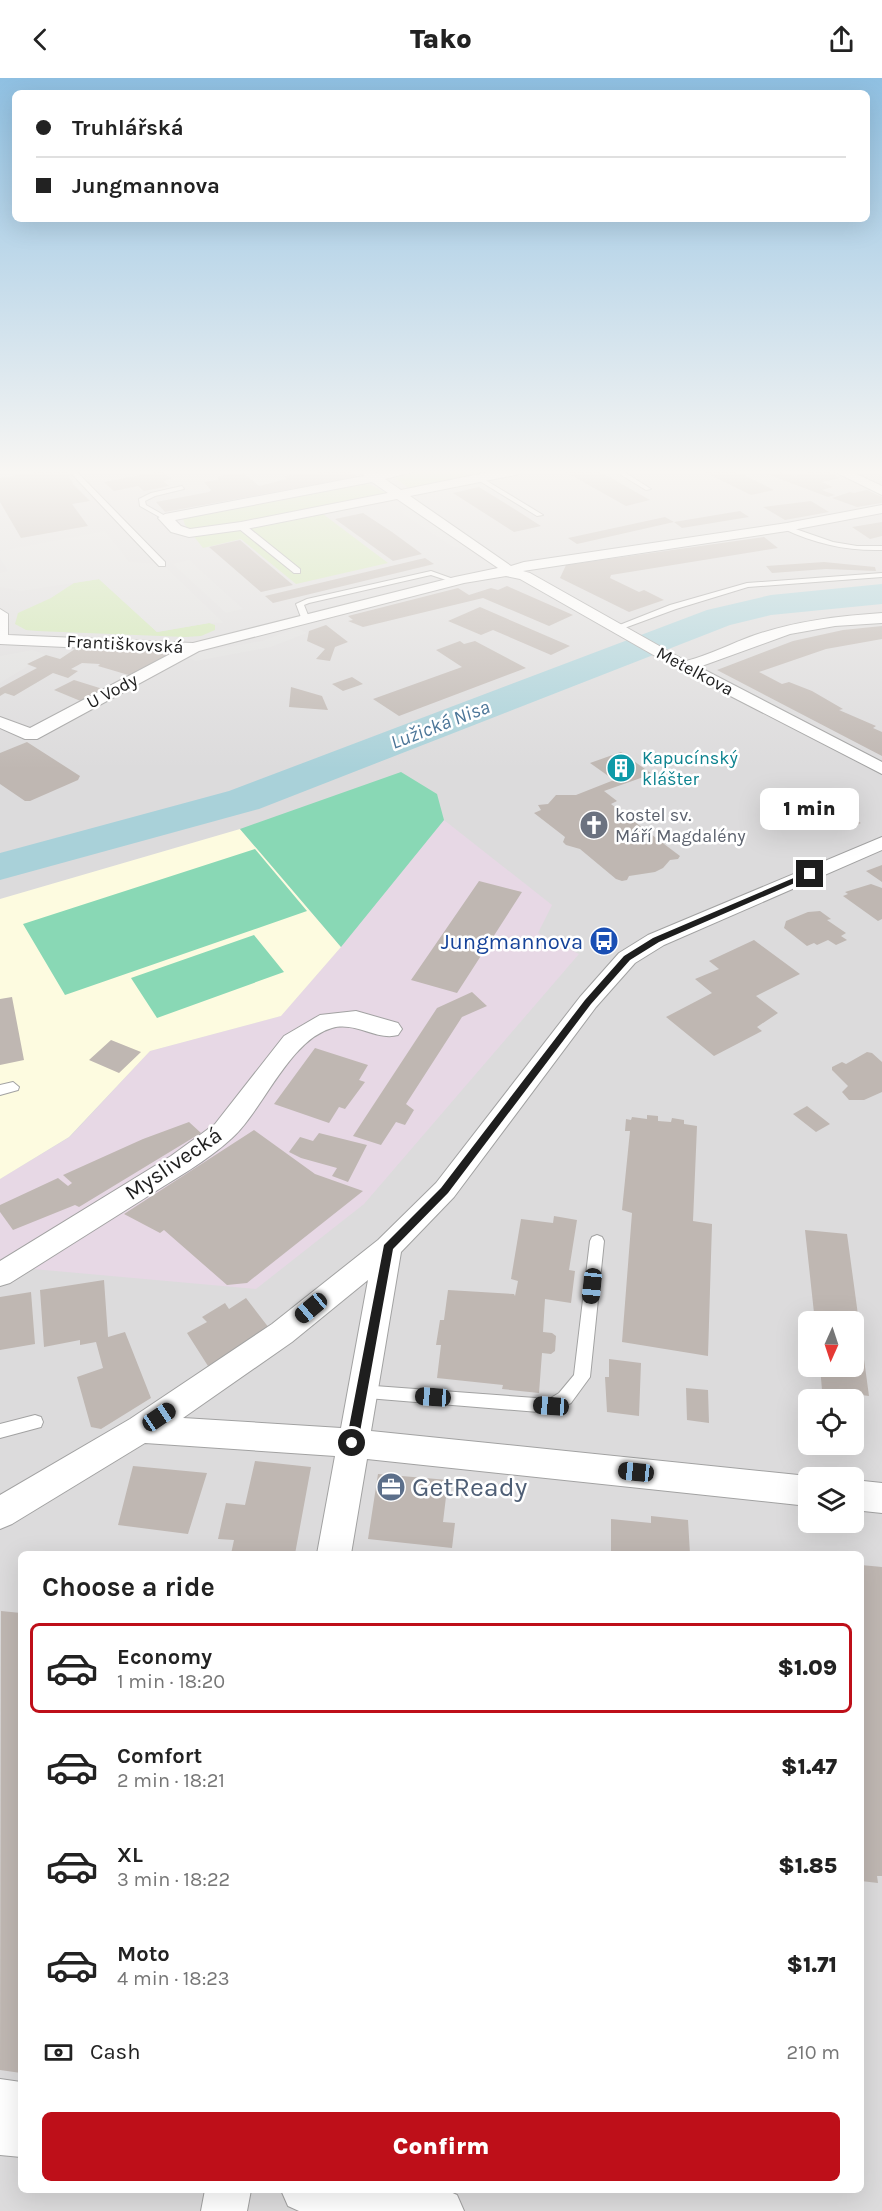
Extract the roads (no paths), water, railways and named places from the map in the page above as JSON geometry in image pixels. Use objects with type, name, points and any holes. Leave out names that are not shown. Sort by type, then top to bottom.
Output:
[{"type":"street","name":"Františkovská","points":[[0,640],[194,648],[455,581],[515,570]]},
{"type":"street","name":"Metelkova","points":[[509,572],[525,576],[684,666],[882,769]]},
{"type":"street","points":[[0,614],[0,640]]},
{"type":"street","points":[[684,666],[701,663],[760,638],[819,624],[882,618]]},
{"type":"street","name":"U Vody","points":[[0,722],[31,735],[194,648]]},
{"type":"street","points":[[0,1513],[141,1429],[282,1333],[388,1248],[444,1190],[588,1002],[627,958],[656,940],[882,843]]},
{"type":"street","name":"Myslivecká","points":[[0,1275],[180,1163],[225,1131],[292,1042],[312,1028],[328,1020],[356,1019],[390,1029]]},
{"type":"street","points":[[334,1551],[388,1248]]},
{"type":"street","points":[[141,1429],[352,1443],[798,1490]]},
{"type":"street","points":[[864,1496],[882,1498]]},
{"type":"street","points":[[0,2101],[18,2104]]},
{"type":"street","points":[[0,2133],[18,2135]]},
{"type":"street","points":[[224,2211],[227,2193]]},
{"type":"street","points":[[323,2193],[441,2211]]},
{"type":"lane","points":[[616,628],[673,607],[747,585],[882,575]]},
{"type":"lane","points":[[361,1392],[551,1406],[565,1398],[582,1377],[597,1241]]},
{"type":"lane","points":[[0,1431],[35,1422]]},
{"type":"waterway","name":"Lužická Nisa","points":[[0,867],[244,800],[719,617],[771,605],[882,594]]},
{"type":"place","name":"Kapucínský klášter","points":[[621,768]]},
{"type":"place","name":"kostel sv. Máří Magdalény","points":[[594,825]]},
{"type":"place","name":"Jungmannova","points":[[604,941]]},
{"type":"place","name":"GetReady","points":[[391,1487]]}]
